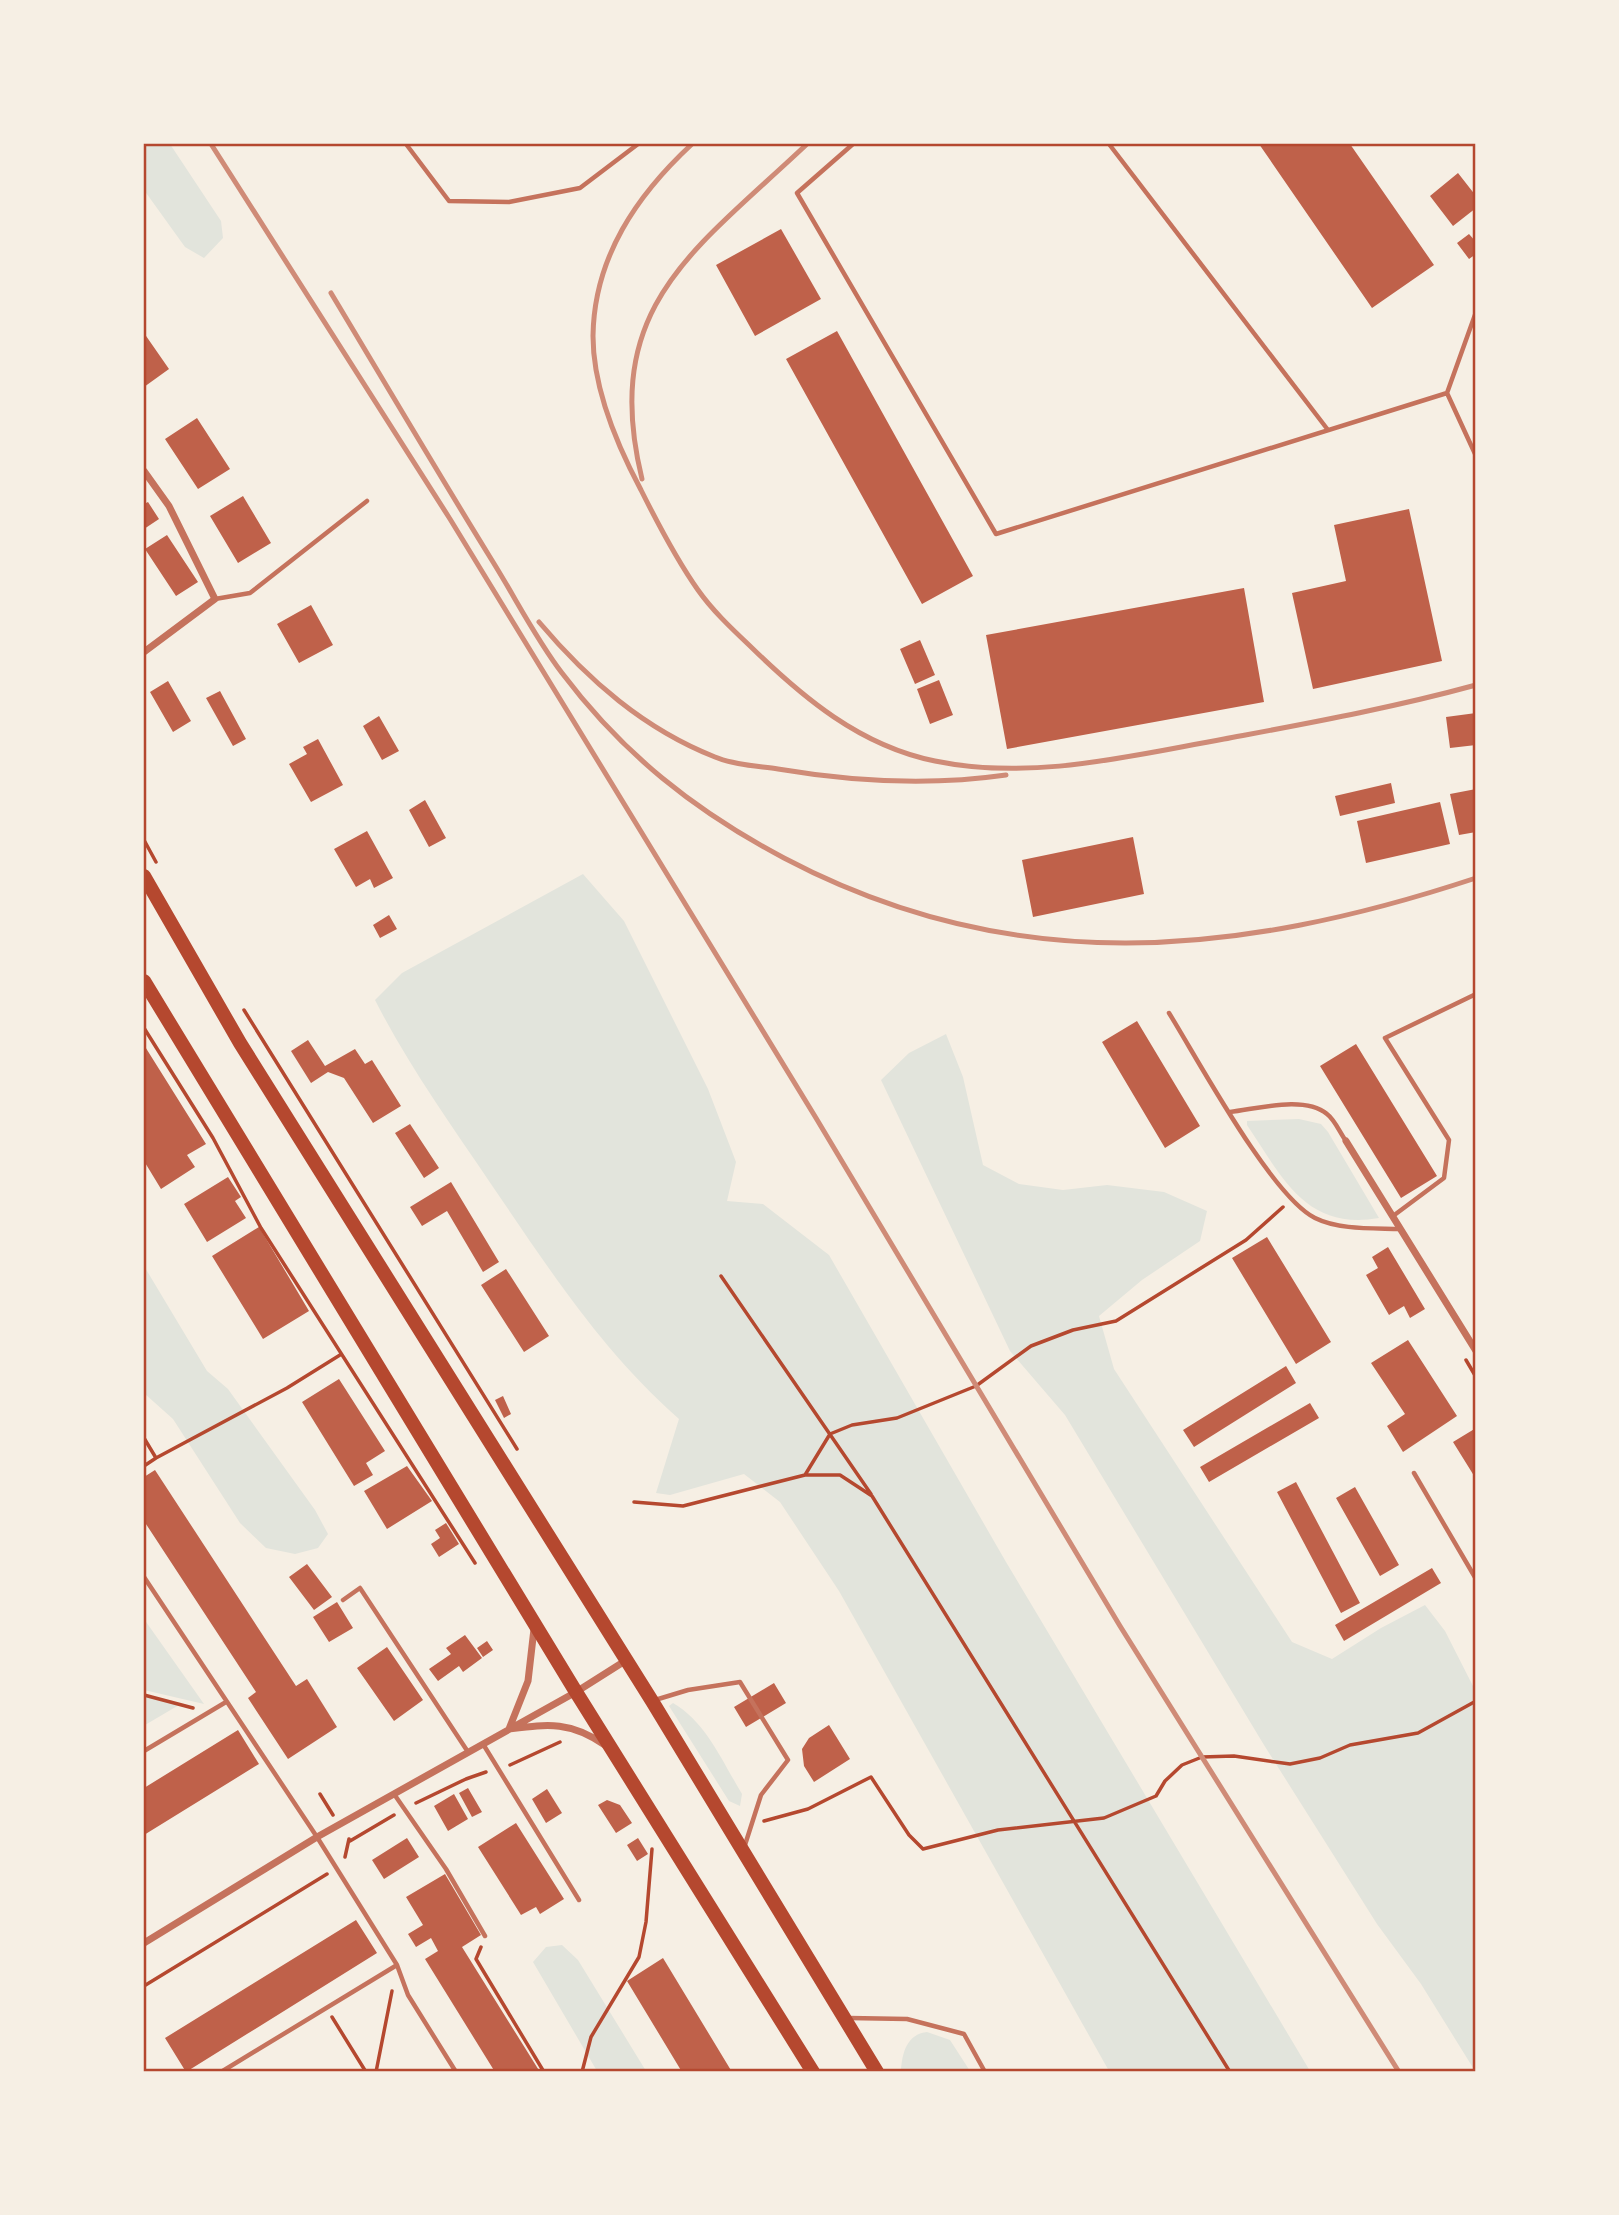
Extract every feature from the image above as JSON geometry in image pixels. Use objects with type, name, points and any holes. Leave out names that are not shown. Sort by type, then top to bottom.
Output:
[{"type":"main road","points":[[144,876],[240,1043],[652,1701],[877,2071]]},
{"type":"main road","points":[[144,981],[576,1692],[813,2071]]},
{"type":"street","points":[[144,471],[169,506],[215,599],[144,652]]},
{"type":"street","points":[[1346,1141],[1475,1351]]},
{"type":"street","points":[[509,1729],[528,1681],[535,1625]]},
{"type":"street","points":[[144,1942],[317,1837],[576,1692],[625,1661]]},
{"type":"street","points":[[509,1729],[553,1724],[571,1726],[612,1750]]},
{"type":"lane","points":[[406,144],[449,201],[509,202],[580,188],[638,144]]},
{"type":"lane","points":[[853,144],[797,193],[996,534],[1447,393]]},
{"type":"lane","points":[[1109,144],[1328,430]]},
{"type":"lane","points":[[1475,312],[1447,393],[1475,456]]},
{"type":"lane","points":[[215,599],[250,593],[367,501]]},
{"type":"lane","points":[[1393,1217],[1444,1178],[1449,1140],[1384,1038],[1475,994]]},
{"type":"lane","points":[[1169,1013],[1230,1112],[1290,1197],[1315,1218],[1355,1227],[1401,1229]]},
{"type":"lane","points":[[1230,1112],[1293,1105],[1318,1108],[1329,1115],[1346,1141]]},
{"type":"lane","points":[[1413,1473],[1475,1578]]},
{"type":"lane","points":[[144,1578],[317,1837],[397,1965],[408,1995],[456,2071]]},
{"type":"lane","points":[[343,1600],[360,1588],[468,1752]]},
{"type":"lane","points":[[652,1701],[688,1689],[740,1682],[788,1760],[761,1795],[743,1852]]},
{"type":"lane","points":[[144,1751],[226,1702]]},
{"type":"lane","points":[[483,1744],[579,1900]]},
{"type":"lane","points":[[394,1794],[446,1869],[485,1936]]},
{"type":"lane","points":[[221,2071],[397,1965]]},
{"type":"lane","points":[[845,2018],[907,2019],[964,2034],[985,2071]]},
{"type":"path","points":[[144,840],[157,863]]},
{"type":"path","points":[[237,999],[517,1449]]},
{"type":"path","points":[[144,1028],[213,1138],[261,1227],[481,1572]]},
{"type":"path","points":[[805,1475],[830,1434],[852,1425],[897,1418],[976,1386],[1031,1346],[1073,1330],[1115,1321],[1246,1240],[1290,1197]]},
{"type":"path","points":[[721,1276],[872,1496],[1230,2071]]},
{"type":"path","points":[[144,1466],[287,1388],[341,1354]]},
{"type":"path","points":[[144,1438],[156,1458]]},
{"type":"path","points":[[634,1502],[683,1506],[805,1475],[840,1475],[872,1496]]},
{"type":"path","points":[[144,1695],[208,1712]]},
{"type":"path","points":[[752,1824],[808,1809],[872,1777],[909,1835],[923,1849],[998,1830],[1076,1823],[1119,1814],[1156,1796],[1165,1781],[1182,1765],[1202,1757],[1234,1756],[1290,1763],[1320,1758],[1350,1745],[1418,1733],[1475,1701]]},
{"type":"path","points":[[144,1986],[347,1862],[344,1855],[350,1841],[320,1794]]},
{"type":"path","points":[[582,2071],[591,2037],[639,1957],[646,1922],[648,1865],[654,1852]]},
{"type":"path","points":[[485,1936],[476,1959],[544,2071]]},
{"type":"path","points":[[376,2071],[397,1965]]},
{"type":"path","points":[[326,2008],[366,2071]]},
{"type":"shaded area","points":[[144,144],[170,144],[221,221],[223,238],[204,258],[185,247],[144,190]]},
{"type":"shaded area","points":[[583,874],[624,921],[708,1089],[736,1162],[727,1201],[763,1204],[829,1255],[1006,1562],[1310,2071],[1109,2071],[839,1591],[780,1502],[744,1474],[670,1495],[656,1493],[679,1419],[600,1337],[556,1278],[430,1093],[375,1000],[402,973]]},
{"type":"shaded area","points":[[946,1034],[963,1077],[983,1165],[1019,1184],[1063,1190],[1107,1185],[1164,1192],[1207,1211],[1200,1241],[1142,1280],[1099,1316],[1114,1369],[1292,1642],[1332,1659],[1381,1628],[1425,1605],[1445,1631],[1475,1690],[1475,2071],[1421,1984],[1377,1924],[1264,1745],[1065,1415],[1010,1351],[881,1080],[909,1053]]},
{"type":"shaded area","points":[[1299,1119],[1321,1124],[1328,1132],[1379,1218],[1354,1220],[1332,1216],[1314,1208],[1285,1181],[1247,1125],[1247,1121]]},
{"type":"shaded area","points":[[144,1266],[207,1371],[228,1389],[315,1510],[328,1534],[318,1548],[295,1554],[266,1548],[240,1523],[173,1419],[145,1394]]},
{"type":"shaded area","points":[[144,1619],[204,1704],[144,1690]]},
{"type":"shaded area","points":[[144,1696],[179,1705],[145,1725]]},
{"type":"shaded area","points":[[673,1703],[695,1721],[712,1743],[742,1794],[740,1806],[729,1801],[669,1706]]},
{"type":"shaded area","points":[[562,1945],[578,1960],[646,2071],[597,2071],[533,1962],[546,1947]]},
{"type":"shaded area","points":[[927,2032],[950,2040],[970,2071],[901,2071],[910,2040]]},
{"type":"building","points":[[1259,144],[1350,144],[1434,265],[1372,308]]},
{"type":"building","points":[[1458,173],[1476,196],[1476,208],[1453,226],[1430,196]]},
{"type":"building","points":[[781,229],[821,299],[755,336],[716,265]]},
{"type":"building","points":[[1469,234],[1476,242],[1476,254],[1469,259],[1457,243]]},
{"type":"building","points":[[837,331],[973,576],[922,604],[786,359]]},
{"type":"building","points":[[144,333],[169,369],[144,387]]},
{"type":"building","points":[[197,418],[230,469],[198,489],[165,439]]},
{"type":"building","points":[[243,496],[271,543],[238,563],[210,516]]},
{"type":"building","points":[[148,502],[159,519],[144,529],[144,504]]},
{"type":"building","points":[[1409,509],[1442,661],[1313,689],[1292,593],[1346,581],[1334,525]]},
{"type":"building","points":[[167,535],[198,582],[176,596],[145,549]]},
{"type":"building","points":[[1244,588],[1264,702],[1007,749],[986,635]]},
{"type":"building","points":[[311,605],[333,645],[299,663],[277,624]]},
{"type":"building","points":[[920,640],[935,675],[915,684],[900,649]]},
{"type":"building","points":[[939,680],[953,715],[930,724],[917,689]]},
{"type":"building","points":[[168,681],[191,721],[173,732],[150,692]]},
{"type":"building","points":[[220,691],[246,739],[233,746],[206,698]]},
{"type":"building","points":[[1476,713],[1476,745],[1450,748],[1446,717]]},
{"type":"building","points":[[379,716],[399,751],[382,760],[363,726]]},
{"type":"building","points":[[318,739],[343,785],[311,802],[289,764],[307,754],[303,747]]},
{"type":"building","points":[[1391,783],[1395,803],[1340,816],[1335,796]]},
{"type":"building","points":[[1476,789],[1476,832],[1459,835],[1450,794]]},
{"type":"building","points":[[425,800],[446,838],[429,847],[409,810]]},
{"type":"building","points":[[1440,802],[1450,844],[1366,863],[1357,821]]},
{"type":"building","points":[[367,831],[393,878],[374,888],[370,879],[356,887],[334,849]]},
{"type":"building","points":[[1133,837],[1144,894],[1033,917],[1022,860]]},
{"type":"building","points":[[389,915],[397,929],[380,938],[373,925]]},
{"type":"building","points":[[1137,1021],[1200,1126],[1165,1148],[1102,1042]]},
{"type":"building","points":[[308,1040],[325,1066],[355,1049],[365,1064],[372,1060],[401,1106],[373,1123],[344,1078],[328,1072],[311,1083],[291,1051]]},
{"type":"building","points":[[1356,1044],[1437,1176],[1401,1198],[1320,1066]]},
{"type":"building","points":[[144,1045],[206,1144],[187,1155],[195,1167],[161,1189],[144,1161]]},
{"type":"building","points":[[410,1124],[439,1168],[424,1178],[395,1133]]},
{"type":"building","points":[[228,1177],[241,1197],[235,1201],[246,1218],[207,1242],[184,1204]]},
{"type":"building","points":[[451,1182],[499,1262],[483,1272],[447,1211],[422,1226],[410,1207]]},
{"type":"building","points":[[259,1227],[309,1311],[263,1339],[212,1256]]},
{"type":"building","points":[[1267,1237],[1331,1342],[1296,1364],[1232,1258]]},
{"type":"building","points":[[1388,1247],[1425,1309],[1410,1318],[1404,1306],[1389,1315],[1366,1275],[1378,1268],[1372,1257]]},
{"type":"building","points":[[506,1269],[549,1336],[524,1352],[481,1285]]},
{"type":"building","points":[[1408,1340],[1457,1416],[1403,1452],[1387,1426],[1405,1414],[1371,1363]]},
{"type":"building","points":[[1286,1366],[1296,1383],[1194,1447],[1183,1430]]},
{"type":"building","points":[[339,1379],[385,1451],[366,1463],[373,1475],[354,1486],[302,1402]]},
{"type":"building","points":[[503,1396],[511,1414],[504,1418],[495,1400]]},
{"type":"building","points":[[1310,1403],[1319,1418],[1209,1482],[1200,1467]]},
{"type":"building","points":[[1476,1428],[1476,1479],[1453,1442]]},
{"type":"building","points":[[407,1466],[432,1501],[387,1529],[364,1491]]},
{"type":"building","points":[[155,1470],[296,1686],[307,1679],[337,1727],[288,1759],[248,1698],[256,1692],[144,1521],[144,1477]]},
{"type":"building","points":[[1296,1482],[1360,1603],[1341,1613],[1277,1492]]},
{"type":"building","points":[[1355,1487],[1399,1565],[1380,1576],[1336,1498]]},
{"type":"building","points":[[446,1523],[459,1544],[439,1557],[431,1544],[440,1538],[435,1530]]},
{"type":"building","points":[[307,1564],[332,1597],[314,1610],[289,1577]]},
{"type":"building","points":[[1432,1568],[1441,1583],[1344,1641],[1335,1625]]},
{"type":"building","points":[[337,1602],[353,1628],[329,1642],[313,1617]]},
{"type":"building","points":[[465,1635],[482,1658],[463,1672],[459,1666],[438,1681],[429,1669],[451,1654],[446,1648]]},
{"type":"building","points":[[487,1641],[493,1650],[483,1657],[477,1648]]},
{"type":"building","points":[[387,1647],[423,1700],[394,1721],[357,1668]]},
{"type":"building","points":[[774,1683],[786,1703],[746,1727],[734,1707]]},
{"type":"building","points":[[829,1725],[850,1759],[814,1782],[804,1766],[802,1749],[809,1738]]},
{"type":"building","points":[[238,1730],[259,1764],[144,1835],[144,1788]]},
{"type":"building","points":[[468,1788],[482,1812],[472,1817],[459,1793]]},
{"type":"building","points":[[547,1789],[562,1813],[546,1823],[532,1799]]},
{"type":"building","points":[[454,1794],[468,1819],[448,1831],[434,1806]]},
{"type":"building","points":[[607,1800],[620,1805],[632,1823],[616,1833],[598,1805]]},
{"type":"building","points":[[516,1823],[564,1899],[540,1914],[536,1907],[521,1915],[478,1847]]},
{"type":"building","points":[[407,1838],[419,1857],[384,1879],[372,1860]]},
{"type":"building","points":[[638,1838],[648,1854],[637,1861],[627,1845]]},
{"type":"building","points":[[445,1874],[481,1935],[462,1947],[540,2072],[495,2072],[425,1959],[438,1951],[431,1938],[416,1947],[408,1934],[423,1925],[406,1897]]},
{"type":"building","points":[[356,1920],[377,1953],[186,2072],[165,2038]]},
{"type":"building","points":[[663,1958],[732,2072],[682,2072],[627,1981]]},
{"type":"railway","points":[[211,144],[450,519],[816,1118],[1120,1626],[1399,2072]]},
{"type":"railway","points":[[692,144],[653,184],[622,230],[610,254],[595,307],[593,336],[597,376],[608,416],[632,473],[682,566],[698,590],[722,619],[769,664],[811,701],[834,717],[882,744],[935,761],[971,766],[1044,767],[1116,759],[1287,727],[1476,685]]},
{"type":"railway","points":[[642,479],[632,419],[634,369],[646,325],[667,286],[694,251],[807,144]]},
{"type":"railway","points":[[331,293],[535,633],[585,702],[662,778],[720,821],[784,858],[870,897],[955,923],[1041,938],[1126,943],[1212,938],[1299,925],[1387,905],[1476,878]]},
{"type":"railway","points":[[539,622],[577,664],[619,701],[664,732],[722,760],[864,780],[949,781],[1006,775]]}]
